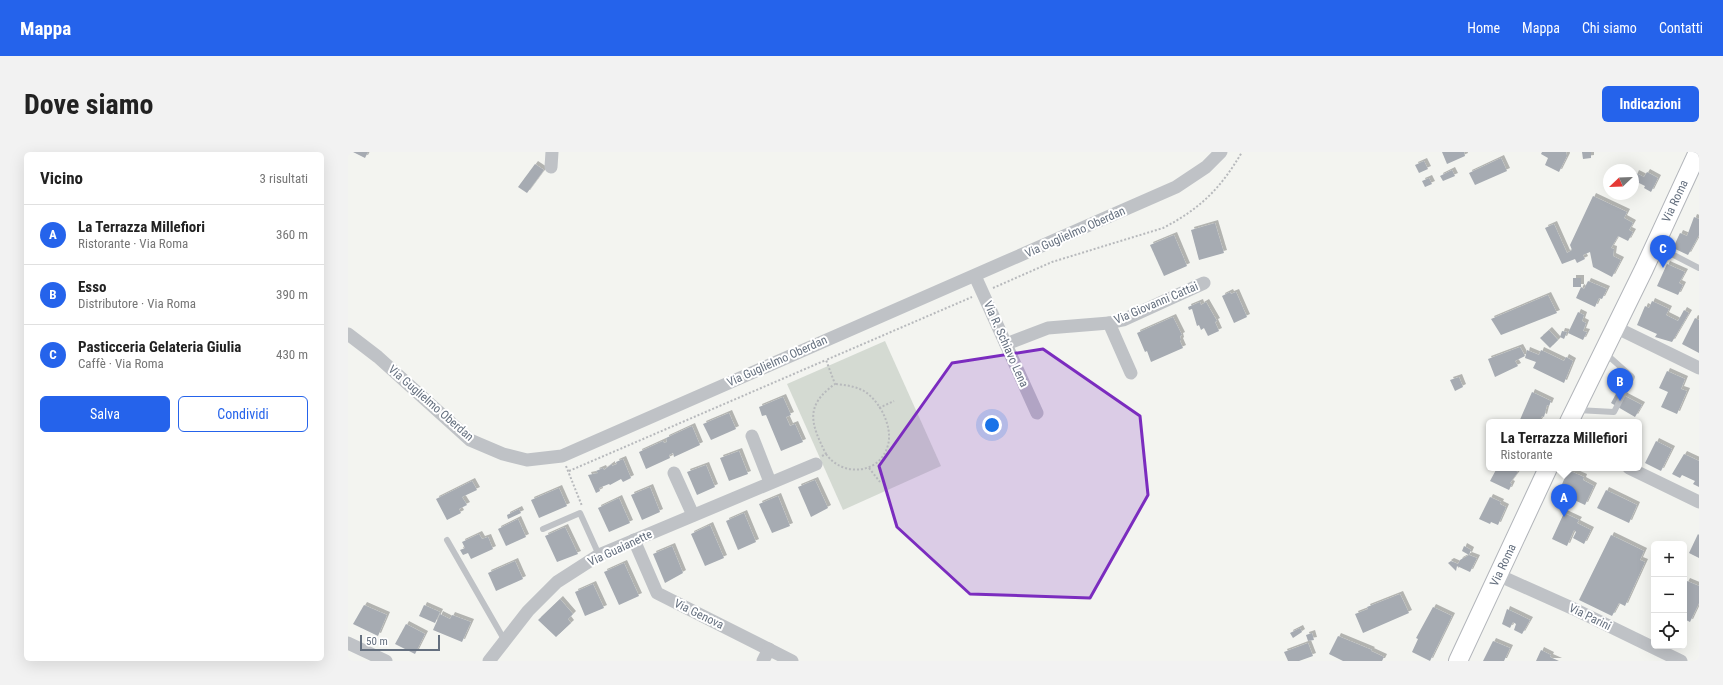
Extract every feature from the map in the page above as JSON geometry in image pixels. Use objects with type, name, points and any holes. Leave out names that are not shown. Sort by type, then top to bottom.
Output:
[{"type":"main road","name":"Via Roma","points":[[1572,416],[1697,154]]},
{"type":"main road","name":"Via Roma","points":[[1458,661],[1547,471]]},
{"type":"street","points":[[551,167],[552,152]]},
{"type":"street","name":"Via Guglielmo Oberdan","points":[[348,334],[378,357],[470,440],[503,454],[526,460],[562,456],[1176,187],[1201,171],[1221,152]]},
{"type":"street","name":"Via R. Schiavo Lena","points":[[975,276],[1036,413]]},
{"type":"street","name":"Via Giovanni Cattai","points":[[1006,344],[1048,328],[1108,323],[1123,320],[1204,283]]},
{"type":"street","name":"Via Giovanni Cattai","points":[[1108,323],[1131,373]]},
{"type":"street","points":[[1615,327],[1699,368]]},
{"type":"street","points":[[752,436],[770,482]]},
{"type":"street","name":"Via Guaianette","points":[[489,661],[528,611],[557,582],[600,555],[770,482],[816,464]]},
{"type":"street","points":[[1634,471],[1699,502]]},
{"type":"street","points":[[674,473],[693,515]]},
{"type":"street","name":"Via Genova","points":[[634,540],[657,593],[792,661]]},
{"type":"street","name":"Via Parini","points":[[1498,575],[1574,609],[1681,661]]},
{"type":"street","points":[[348,643],[386,661]]},
{"type":"street","points":[[763,661],[769,649]]},
{"type":"lane","points":[[1654,246],[1699,268]]},
{"type":"lane","points":[[1572,416],[1614,412],[1632,376],[1603,352]]},
{"type":"lane","points":[[543,529],[580,513],[600,555]]},
{"type":"lane","points":[[447,540],[505,641]]},
{"type":"path","points":[[569,471],[826,360]]},
{"type":"path","points":[[826,454],[837,465],[849,470],[869,468],[882,455],[888,444],[888,430],[879,408],[865,392],[856,388],[834,384]]},
{"type":"path","points":[[879,408],[894,401]]},
{"type":"path","points":[[562,456],[583,508]]},
{"type":"path","points":[[869,468],[880,482]]},
{"type":"highlighted area","points":[[1043,349],[1140,416],[1148,495],[1090,598],[970,594],[897,527],[879,466],[952,363]]},
{"type":"shaded area","points":[[885,341],[941,466],[843,510],[787,384]]},
{"type":"building","points":[[353,152],[368,152],[365,158]]},
{"type":"building","points":[[1442,152],[1464,152],[1465,156],[1447,164]]},
{"type":"building","points":[[1542,152],[1566,152],[1567,156],[1559,172],[1545,165],[1548,158],[1541,154]]},
{"type":"building","points":[[1582,152],[1591,152],[1591,158],[1583,159]]},
{"type":"building","points":[[1501,158],[1507,171],[1475,185],[1469,173]]},
{"type":"building","points":[[1424,161],[1428,169],[1419,173],[1415,165]]},
{"type":"building","points":[[535,164],[544,170],[527,193],[518,187]]},
{"type":"building","points":[[1452,170],[1455,176],[1443,181],[1440,176]]},
{"type":"building","points":[[1647,172],[1658,178],[1651,192],[1639,183],[1639,174],[1644,177]]},
{"type":"building","points":[[1429,178],[1432,184],[1425,187],[1422,181]]},
{"type":"building","points":[[1593,196],[1627,212],[1624,218],[1633,223],[1629,230],[1633,232],[1628,241],[1618,236],[1611,248],[1614,249],[1613,256],[1621,260],[1612,277],[1593,267],[1590,252],[1583,255],[1585,259],[1577,263],[1575,259],[1562,264],[1545,228],[1554,224],[1567,253],[1572,250],[1570,245]]},
{"type":"building","points":[[1694,217],[1699,219],[1699,235],[1688,255],[1673,248],[1680,233],[1687,236]]},
{"type":"building","points":[[1215,223],[1224,253],[1199,260],[1191,230]]},
{"type":"building","points":[[1174,235],[1187,266],[1164,276],[1150,245]]},
{"type":"building","points":[[1667,264],[1685,272],[1679,283],[1683,285],[1678,295],[1657,286]]},
{"type":"building","points":[[1573,278],[1581,278],[1581,287],[1573,287]]},
{"type":"building","points":[[1588,281],[1607,289],[1602,299],[1599,298],[1595,307],[1576,298],[1581,287],[1584,289]]},
{"type":"building","points":[[1230,292],[1231,294],[1236,292],[1247,317],[1234,323],[1222,296]]},
{"type":"building","points":[[1548,295],[1557,313],[1501,335],[1491,319]]},
{"type":"building","points":[[1652,301],[1669,309],[1666,315],[1678,321],[1684,310],[1689,313],[1672,342],[1655,337],[1657,334],[1637,325],[1645,306],[1649,308]]},
{"type":"building","points":[[1200,302],[1201,305],[1206,302],[1217,321],[1215,322],[1219,331],[1208,336],[1204,328],[1201,330],[1199,325],[1197,326],[1192,309],[1189,310],[1188,307]]},
{"type":"building","points":[[1578,312],[1584,315],[1582,321],[1586,323],[1583,331],[1587,332],[1583,340],[1568,333]]},
{"type":"building","points":[[1173,317],[1182,335],[1180,336],[1180,341],[1183,348],[1151,362],[1137,333]]},
{"type":"building","points":[[1695,318],[1699,320],[1699,353],[1682,344]]},
{"type":"building","points":[[1549,330],[1558,340],[1550,348],[1540,338]]},
{"type":"building","points":[[1562,331],[1567,332],[1564,339],[1560,337]]},
{"type":"building","points":[[1520,347],[1525,356],[1515,361],[1518,366],[1495,377],[1488,359]]},
{"type":"building","points":[[1527,350],[1539,355],[1541,350],[1564,361],[1566,357],[1573,361],[1564,383],[1533,368],[1536,362],[1525,358]]},
{"type":"building","points":[[1667,371],[1685,379],[1681,389],[1687,391],[1677,414],[1661,407],[1668,392],[1659,388]]},
{"type":"building","points":[[1459,377],[1463,387],[1455,391],[1450,380]]},
{"type":"building","points":[[1532,392],[1551,401],[1549,406],[1547,405],[1544,417],[1542,416],[1540,419],[1520,419]]},
{"type":"building","points":[[1617,392],[1642,405],[1635,417],[1611,403]]},
{"type":"building","points":[[783,397],[791,415],[786,417],[790,426],[795,424],[803,442],[781,451],[766,415],[762,416],[759,407]]},
{"type":"building","points":[[729,413],[736,429],[711,440],[703,424]]},
{"type":"building","points":[[692,426],[700,445],[674,457],[673,453],[669,455],[670,458],[646,469],[639,452],[663,441],[664,443],[667,442],[666,438]]},
{"type":"building","points":[[1656,441],[1672,449],[1661,471],[1645,463]]},
{"type":"building","points":[[739,451],[748,474],[729,481],[720,458]]},
{"type":"building","points":[[1684,454],[1699,461],[1699,487],[1693,484],[1695,481],[1682,475],[1680,478],[1672,474]]},
{"type":"building","points":[[623,459],[631,478],[623,482],[621,479],[610,485],[609,484],[599,488],[600,491],[596,493],[588,475],[598,473],[596,471],[603,468],[604,470],[612,464],[612,466],[617,464],[616,462]]},
{"type":"building","points":[[706,465],[715,487],[697,495],[687,472]]},
{"type":"building","points":[[1495,471],[1518,472],[1510,483],[1512,484],[1509,490],[1490,481]]},
{"type":"building","points":[[1568,471],[1584,477],[1583,480],[1594,486],[1585,505],[1570,498],[1571,494],[1560,489]]},
{"type":"building","points":[[815,480],[828,508],[811,517],[798,487]]},
{"type":"building","points":[[472,481],[477,490],[462,497],[467,505],[459,509],[461,513],[447,520],[436,499]]},
{"type":"building","points":[[650,487],[660,512],[642,520],[631,495]]},
{"type":"building","points":[[559,488],[567,506],[539,518],[531,500]]},
{"type":"building","points":[[1606,490],[1637,505],[1629,523],[1597,508]]},
{"type":"building","points":[[778,496],[790,526],[772,533],[759,504]]},
{"type":"building","points":[[1490,497],[1501,502],[1500,504],[1506,507],[1498,525],[1491,522],[1490,524],[1479,519]]},
{"type":"building","points":[[619,498],[630,523],[609,532],[598,508]]},
{"type":"building","points":[[519,509],[521,513],[508,519],[507,515]]},
{"type":"building","points":[[744,513],[756,542],[738,550],[726,521]]},
{"type":"building","points":[[1564,513],[1579,520],[1577,523],[1591,530],[1584,544],[1573,538],[1576,532],[1574,530],[1567,546],[1552,539]]},
{"type":"building","points":[[518,519],[526,537],[506,546],[498,529]]},
{"type":"building","points":[[710,525],[724,558],[705,566],[691,534]]},
{"type":"building","points":[[565,527],[578,554],[557,562],[545,536]]},
{"type":"building","points":[[479,534],[482,539],[488,537],[493,549],[471,559],[468,553],[463,555],[460,550],[465,548],[462,542]]},
{"type":"building","points":[[1698,534],[1699,535],[1699,558],[1689,553]]},
{"type":"building","points":[[1611,535],[1644,551],[1640,560],[1645,562],[1625,606],[1619,603],[1612,616],[1579,600]]},
{"type":"building","points":[[672,546],[683,573],[665,583],[653,554]]},
{"type":"building","points":[[1464,546],[1471,550],[1469,555],[1462,551]]},
{"type":"building","points":[[1469,555],[1477,558],[1470,572],[1457,566],[1456,571],[1448,563],[1451,561],[1458,564],[1460,560]]},
{"type":"building","points":[[515,561],[523,579],[496,591],[488,573]]},
{"type":"building","points":[[624,563],[639,596],[619,605],[604,572]]},
{"type":"building","points":[[1687,581],[1699,586],[1699,603],[1690,622],[1687,620]]},
{"type":"building","points":[[593,584],[604,608],[585,616],[575,592]]},
{"type":"building","points":[[1400,594],[1409,613],[1363,633],[1355,614],[1368,609],[1367,607]]},
{"type":"building","points":[[560,599],[573,614],[568,619],[571,623],[556,637],[538,620]]},
{"type":"building","points":[[364,605],[387,615],[378,636],[353,624]]},
{"type":"building","points":[[424,605],[440,612],[435,623],[419,616]]},
{"type":"building","points":[[1433,607],[1452,616],[1430,661],[1412,652],[1418,639],[1416,638]]},
{"type":"building","points":[[1507,609],[1530,620],[1522,634],[1514,630],[1516,624],[1513,622],[1510,628],[1502,624]]},
{"type":"building","points":[[440,614],[450,619],[452,615],[471,622],[462,642],[433,630]]},
{"type":"building","points":[[406,624],[425,634],[415,654],[395,644]]},
{"type":"building","points":[[1300,628],[1302,632],[1293,638],[1290,633]]},
{"type":"building","points":[[1312,633],[1314,640],[1308,641],[1306,635]]},
{"type":"building","points":[[1338,636],[1372,650],[1371,651],[1384,657],[1382,661],[1343,661],[1329,654]]},
{"type":"building","points":[[1493,641],[1510,648],[1504,661],[1483,661]]},
{"type":"building","points":[[1308,643],[1313,656],[1299,661],[1288,661],[1284,652]]},
{"type":"building","points":[[1541,650],[1551,655],[1550,657],[1559,661],[1536,661]]},
{"type":"place","name":"Pasticceria Gelateria Giulia","points":[[1663,268]]},
{"type":"place","name":"Esso","points":[[1620,401]]},
{"type":"place","name":"La Terrazza Millefiori","points":[[1564,517]]}]
